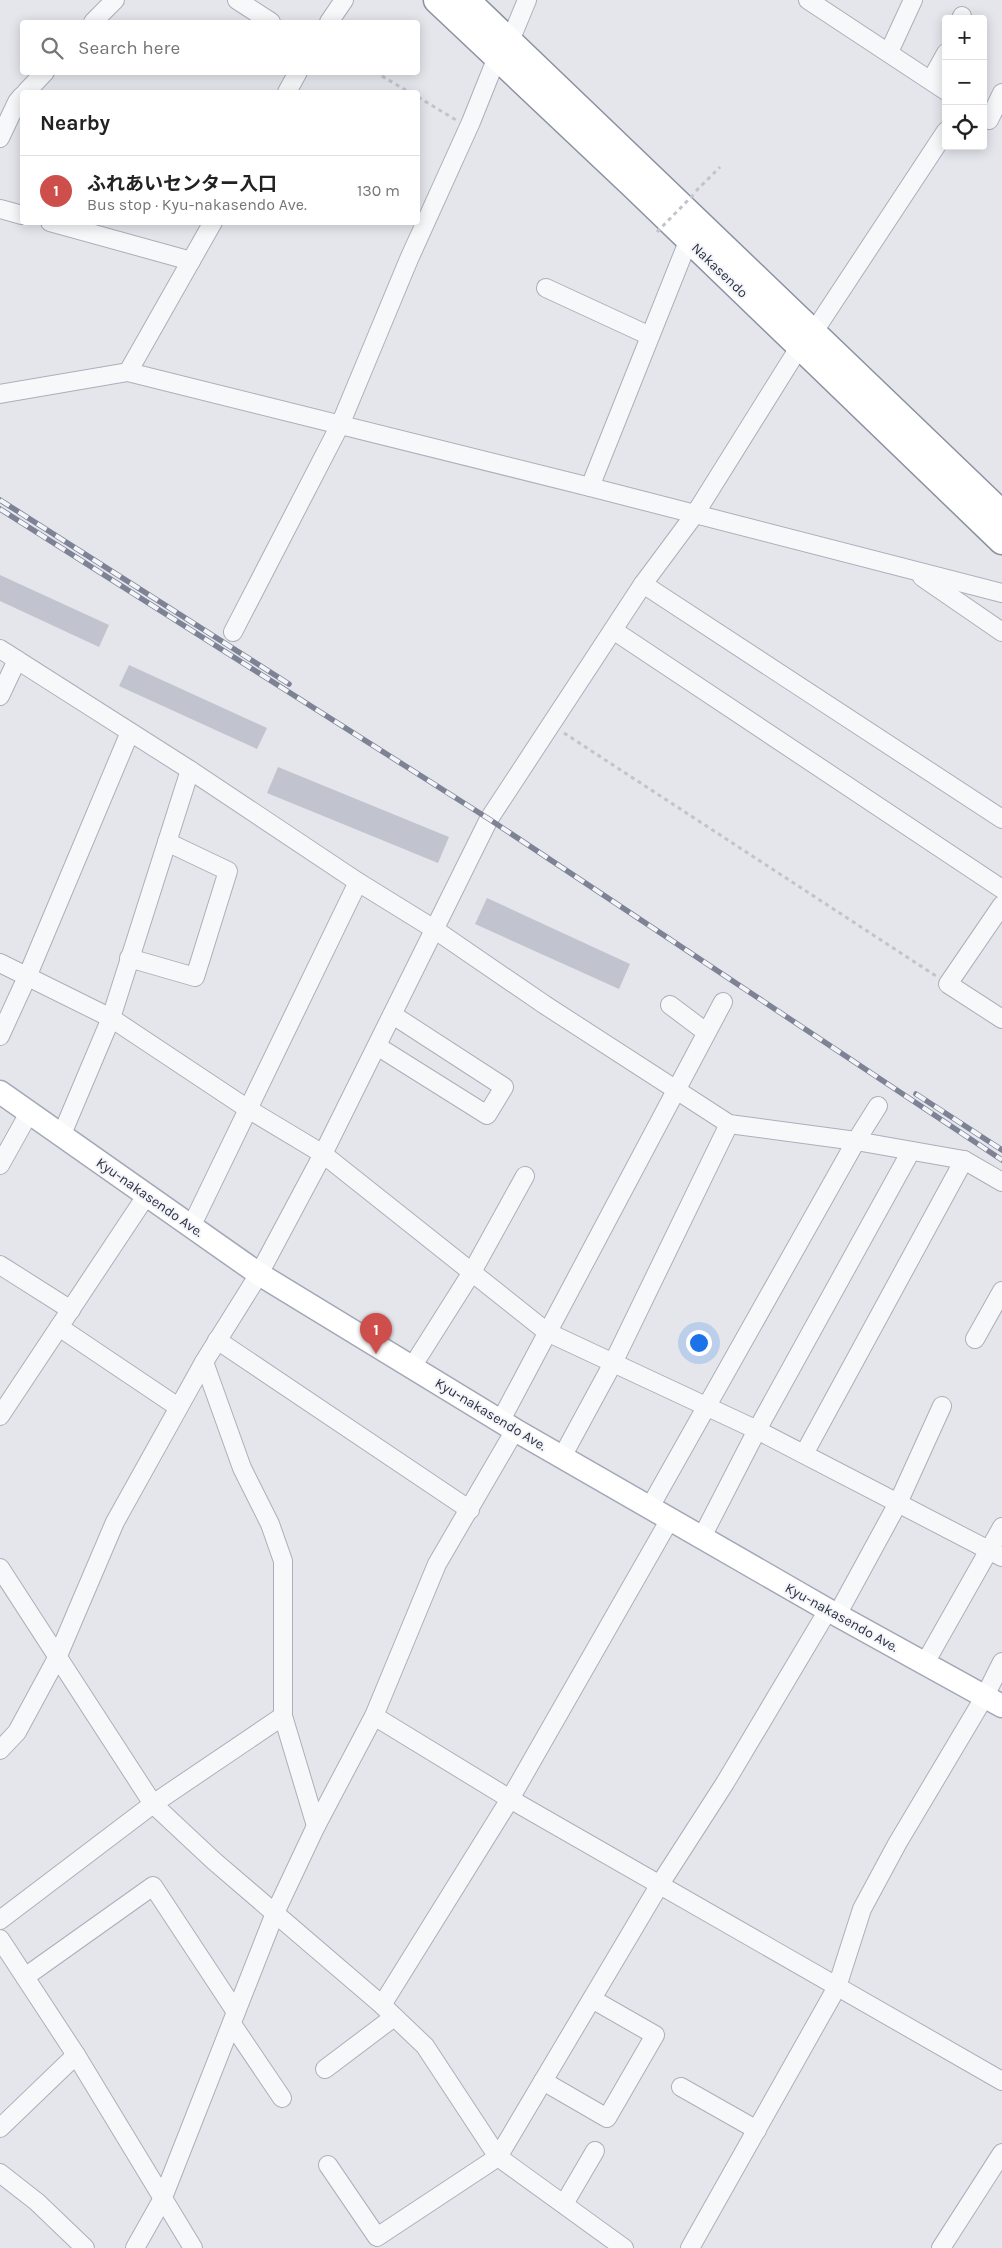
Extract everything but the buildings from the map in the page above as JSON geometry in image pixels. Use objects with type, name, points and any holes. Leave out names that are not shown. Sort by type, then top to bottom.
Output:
[{"type":"highway","name":"Nakasendo","points":[[437,0],[504,49],[807,340],[1002,541]]},
{"type":"highway","name":"Nakasendo","points":[[466,0],[504,49],[689,239],[807,340],[1002,514]]},
{"type":"main road","name":"Kyu-nakasendo Ave.","points":[[0,1092],[259,1274],[508,1425],[833,1612],[994,1701]]},
{"type":"street","points":[[95,20],[115,0]]},
{"type":"street","points":[[237,0],[268,20]]},
{"type":"street","points":[[330,20],[344,0]]},
{"type":"street","points":[[233,632],[340,425],[408,259],[527,0]]},
{"type":"street","points":[[808,0],[834,7],[888,52],[942,88]]},
{"type":"street","points":[[888,52],[913,0]]},
{"type":"street","points":[[931,80],[942,60]]},
{"type":"street","points":[[28,90],[42,75]]},
{"type":"street","points":[[288,90],[296,75]]},
{"type":"street","points":[[991,121],[1002,93]]},
{"type":"street","points":[[0,138],[20,98]]},
{"type":"street","points":[[0,1750],[17,1732],[57,1658],[115,1522],[144,1473],[204,1362],[259,1274],[323,1154],[489,819],[643,584],[694,514],[942,136]]},
{"type":"street","points":[[0,209],[20,214]]},
{"type":"street","points":[[61,225],[191,261]]},
{"type":"street","points":[[128,372],[211,225]]},
{"type":"street","points":[[590,487],[689,239]]},
{"type":"street","points":[[546,288],[650,336]]},
{"type":"street","points":[[0,394],[128,372],[590,487],[1002,593]]},
{"type":"street","points":[[913,571],[1002,632]]},
{"type":"street","points":[[643,584],[1002,819]]},
{"type":"street","points":[[614,630],[1002,889]]},
{"type":"street","points":[[0,649],[190,770],[358,882],[434,929],[545,1005],[729,1124],[856,1141],[964,1160],[1002,1182]]},
{"type":"street","points":[[0,696],[17,660]]},
{"type":"street","points":[[0,1036],[130,732]]},
{"type":"street","points":[[62,1134],[111,1018],[190,770]]},
{"type":"street","points":[[129,958],[195,977],[198,968],[228,871],[167,842]]},
{"type":"street","points":[[191,1227],[358,882]]},
{"type":"street","points":[[1002,905],[948,984],[1002,1019]]},
{"type":"street","points":[[0,963],[111,1018],[248,1109],[323,1154],[547,1332],[757,1430],[995,1554]]},
{"type":"street","points":[[136,2248],[162,2200],[275,1913],[316,1826],[374,1716],[437,1564],[470,1510],[547,1332],[723,1002]]},
{"type":"street","points":[[670,1005],[706,1032]]},
{"type":"street","points":[[377,1046],[487,1115],[504,1088],[392,1015]]},
{"type":"street","points":[[650,1507],[856,1141],[878,1106]]},
{"type":"street","points":[[0,1164],[29,1113]]},
{"type":"street","points":[[562,1456],[613,1363],[729,1124]]},
{"type":"street","points":[[702,1537],[757,1430],[911,1151]]},
{"type":"street","points":[[804,1454],[964,1160]]},
{"type":"street","points":[[412,1367],[472,1272],[525,1176]]},
{"type":"street","points":[[0,1416],[146,1196]]},
{"type":"street","points":[[0,1265],[71,1310]]},
{"type":"street","points":[[975,1339],[1002,1292]]},
{"type":"street","points":[[59,1327],[178,1407]]},
{"type":"street","points":[[217,1340],[470,1510]]},
{"type":"street","points":[[204,1362],[242,1468],[270,1524],[283,1561],[283,1716],[316,1826]]},
{"type":"street","points":[[328,2164],[377,2244],[498,2157],[660,1884],[833,1612],[898,1503],[942,1406]]},
{"type":"street","points":[[324,2069],[388,2011],[670,1519]]},
{"type":"street","points":[[925,1663],[995,1554],[1002,1527]]},
{"type":"street","points":[[0,1568],[152,1804],[214,1861],[388,2011],[424,2046],[498,2157],[624,2248]]},
{"type":"street","points":[[690,2248],[837,1987],[862,1909],[897,1844],[994,1701],[1002,1662]]},
{"type":"street","points":[[0,1920],[152,1804],[283,1716]]},
{"type":"street","points":[[374,1716],[510,1799],[1002,2081]]},
{"type":"street","points":[[24,1976],[153,1886],[282,2098]]},
{"type":"street","points":[[0,1939],[76,2055],[162,2200],[193,2248]]},
{"type":"street","points":[[543,2081],[607,2118],[655,2035],[592,1999]]},
{"type":"street","points":[[0,2128],[76,2055]]},
{"type":"street","points":[[681,2087],[757,2130]]},
{"type":"street","points":[[564,2204],[595,2151]]},
{"type":"street","points":[[942,2248],[1002,2153]]},
{"type":"street","points":[[0,2173],[37,2202],[77,2246]]},
{"type":"path","points":[[380,75],[406,90]]},
{"type":"path","points":[[420,99],[469,127]]},
{"type":"path","points":[[657,232],[720,167]]},
{"type":"path","points":[[551,724],[948,984]]},
{"type":"railway","points":[[0,500],[289,684]]},
{"type":"railway","points":[[0,509],[489,819],[1002,1160]]},
{"type":"railway","points":[[916,1094],[1002,1150]]},
{"type":"place","name":"ふれあいセンター入口","points":[[376,1354]]}]
